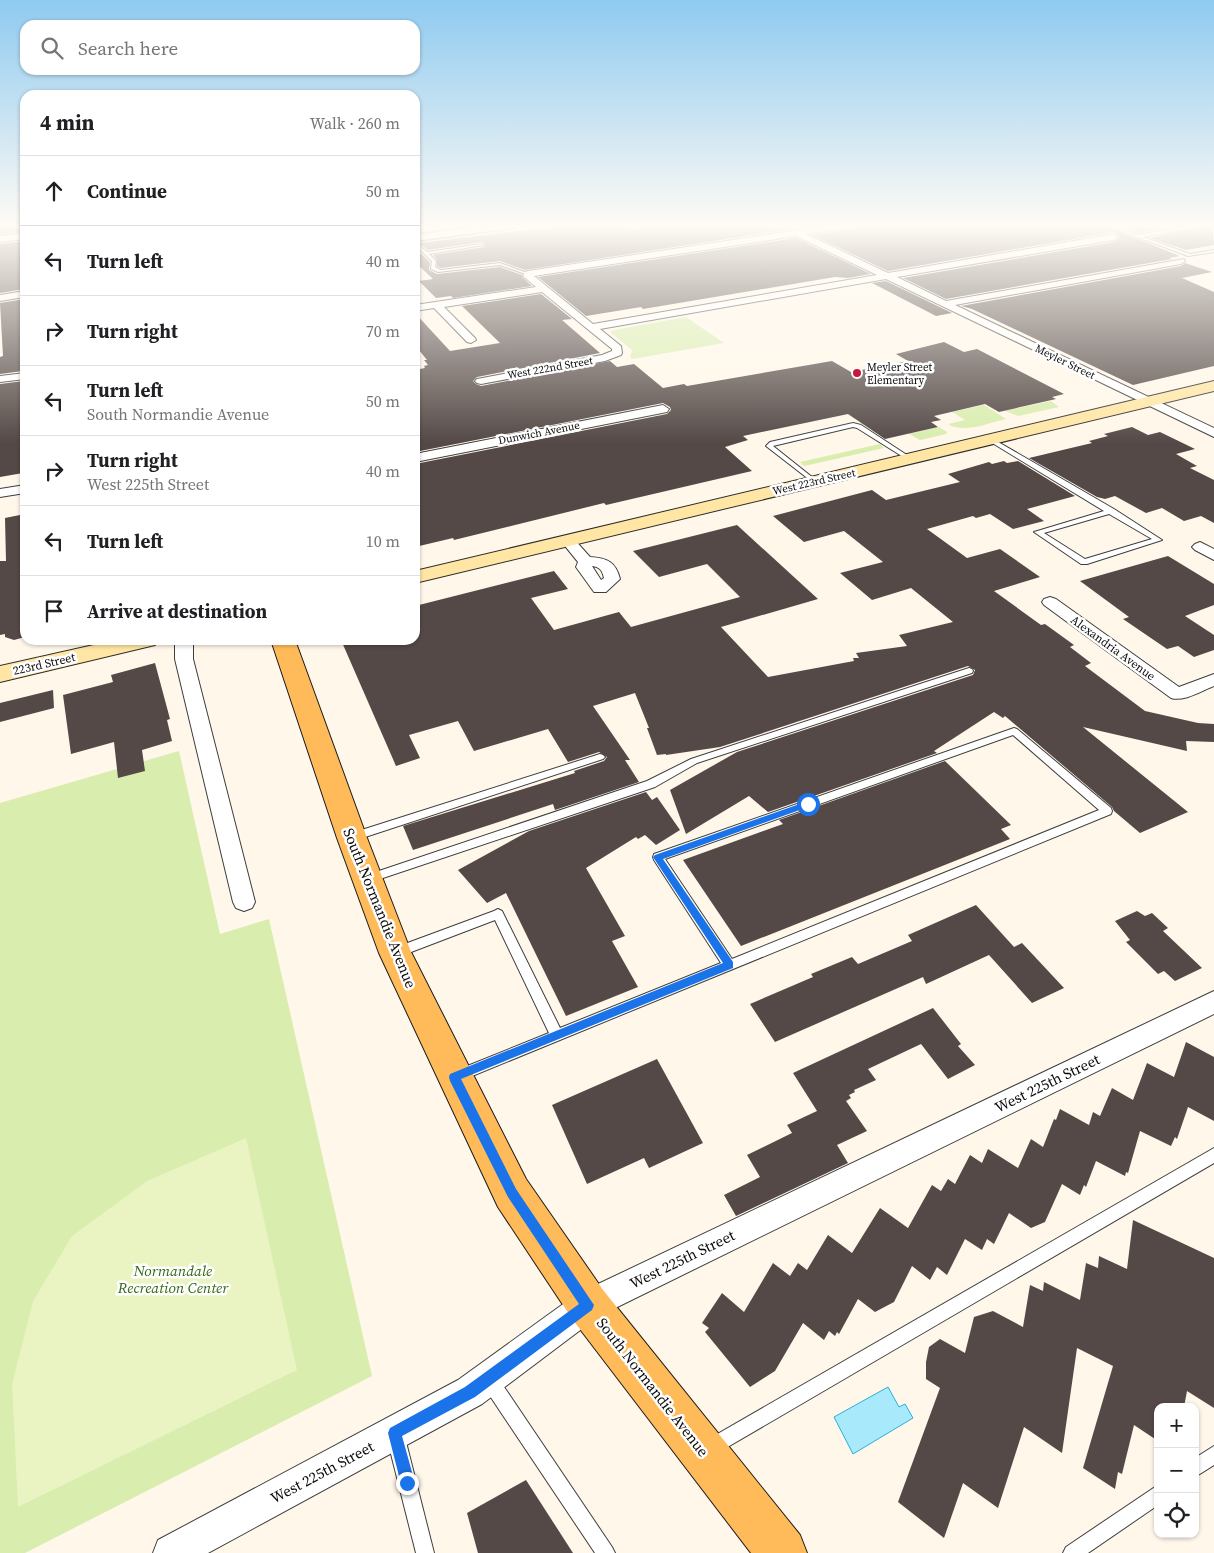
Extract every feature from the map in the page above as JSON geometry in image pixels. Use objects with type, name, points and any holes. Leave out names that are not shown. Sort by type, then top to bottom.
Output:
[{"type":"main road","name":"West 223rd Street","points":[[420,576],[1214,386]]},
{"type":"main road","name":"223rd Street","points":[[0,674],[125,645]]},
{"type":"main road","name":"South Normandie Avenue","points":[[285,645],[352,838],[395,953],[512,1193],[588,1305],[782,1553]]},
{"type":"street","points":[[420,308],[491,297]]},
{"type":"street","points":[[554,297],[591,327],[768,297]]},
{"type":"street","name":"Meyler Street","points":[[931,297],[1214,434]]},
{"type":"street","points":[[945,304],[981,297]]},
{"type":"street","points":[[437,306],[471,340]]},
{"type":"street","name":"West 222nd Street","points":[[481,381],[605,358],[617,354],[617,348],[591,327]]},
{"type":"street","points":[[0,380],[20,377]]},
{"type":"street","name":"Dunwich Avenue","points":[[420,457],[663,408]]},
{"type":"street","points":[[0,494],[20,490]]},
{"type":"street","points":[[568,540],[586,561]]},
{"type":"street","points":[[1200,547],[1214,555]]},
{"type":"street","name":"Alexandria Avenue","points":[[1050,602],[1177,694],[1214,680]]},
{"type":"street","points":[[184,645],[184,659],[244,902]]},
{"type":"street","name":"West 225th Street","points":[[171,1553],[470,1392],[588,1305],[1214,1002]]},
{"type":"lane","points":[[815,482],[769,446],[772,443],[854,425],[859,426],[910,459]]},
{"type":"lane","points":[[991,440],[1111,511],[1158,540],[1084,562],[1038,532],[1111,511]]},
{"type":"lane","points":[[367,879],[651,784],[694,761],[969,671]]},
{"type":"lane","points":[[454,1077],[558,1035],[1107,811],[1014,731],[658,857],[729,965]]},
{"type":"lane","points":[[352,838],[600,757]]},
{"type":"lane","points":[[395,953],[498,914],[558,1035]]},
{"type":"lane","points":[[703,1451],[1214,1155]]},
{"type":"lane","points":[[488,1378],[606,1553]]},
{"type":"lane","points":[[394,1433],[425,1553]]},
{"type":"lane","points":[[1199,1465],[1214,1455]]},
{"type":"lane","points":[[1072,1553],[1154,1497]]},
{"type":"green space","points":[[686,317],[724,343],[632,359],[630,357],[632,350],[610,332],[614,330]]},
{"type":"green space","points":[[1051,401],[1059,407],[1018,416],[1005,411]]},
{"type":"green space","points":[[984,405],[1006,419],[969,428],[955,427],[948,424],[965,420],[952,412]]},
{"type":"green space","points":[[939,427],[947,432],[946,434],[920,440],[909,434]]},
{"type":"green space","points":[[880,444],[884,448],[804,466],[800,462]]},
{"type":"green space","name":"Normandale Recreation Center","points":[[179,751],[220,934],[269,919],[372,1376],[25,1553],[0,1553],[0,803]]},
{"type":"green space","points":[[246,1138],[297,1370],[18,1507],[12,1384],[33,1301],[72,1236],[147,1181]]},
{"type":"water","points":[[888,1387],[899,1407],[905,1404],[913,1418],[853,1454],[834,1417]]},
{"type":"building","points":[[518,297],[545,297],[572,319],[562,320],[600,353],[477,377],[473,381],[481,386],[610,361],[617,367],[634,364],[663,388],[684,384],[687,386],[832,361],[851,372],[908,361],[896,354],[944,342],[964,352],[977,349],[1064,394],[1052,397],[1056,399],[999,412],[985,404],[934,416],[941,420],[931,422],[938,427],[885,439],[848,414],[743,436],[748,440],[725,447],[752,471],[606,505],[604,503],[454,540],[453,538],[420,546],[420,463],[667,414],[671,410],[670,407],[663,403],[420,451],[420,369],[428,365],[424,360],[427,360],[420,351],[420,318],[450,351],[500,343],[462,306]]},
{"type":"building","points":[[563,297],[712,297],[643,309],[641,307],[586,316]]},
{"type":"building","points":[[900,297],[920,297],[952,313],[936,316]]},
{"type":"building","points":[[1008,297],[1214,297],[1214,366],[1133,385],[972,309],[961,306]]},
{"type":"building","points":[[20,300],[20,371],[0,374],[0,357],[3,356],[0,303]]},
{"type":"building","points":[[20,382],[20,474],[0,477],[0,384]]},
{"type":"building","points":[[1132,427],[1148,435],[1160,432],[1195,449],[1176,454],[1197,466],[1190,468],[1214,480],[1214,523],[1201,516],[1184,521],[1162,508],[1146,513],[1115,496],[1105,499],[1097,497],[1029,458],[1092,443],[1089,441],[1108,436],[1104,434]]},
{"type":"building","points":[[1004,461],[1007,463],[1018,461],[1075,496],[1027,509],[1044,521],[1013,529],[990,514],[976,518],[973,516],[927,529],[967,558],[1000,549],[1040,577],[994,591],[1041,625],[1045,624],[1074,645],[1070,647],[1091,663],[1085,666],[1145,711],[1198,723],[1214,724],[1214,742],[1186,741],[1187,751],[1083,727],[1188,812],[1140,833],[1005,716],[1003,718],[994,712],[934,751],[937,753],[768,812],[749,796],[686,834],[670,790],[737,752],[973,675],[975,670],[968,666],[720,747],[666,755],[657,755],[635,693],[593,706],[630,760],[625,760],[639,782],[555,810],[553,804],[413,850],[403,826],[575,773],[574,771],[604,761],[607,757],[599,752],[568,762],[548,729],[474,751],[458,721],[409,735],[420,758],[396,766],[343,645],[420,645],[420,605],[554,571],[568,589],[531,598],[554,630],[619,612],[631,627],[740,597],[707,564],[659,577],[633,551],[737,525],[818,599],[721,627],[768,677],[854,661],[853,658],[859,658],[856,653],[907,646],[899,635],[953,622],[911,588],[872,600],[840,573],[883,562],[844,531],[804,542],[773,516],[872,490],[886,500],[960,482],[948,474],[989,462],[992,464]]},
{"type":"building","points":[[20,515],[20,638],[14,640],[5,637],[5,634],[0,635],[0,561],[6,561],[5,518]]},
{"type":"building","points":[[1168,556],[1214,584],[1214,605],[1185,616],[1214,635],[1214,650],[1194,657],[1178,646],[1167,649],[1123,619],[1129,617],[1080,581]]},
{"type":"building","points":[[155,663],[170,719],[167,720],[172,741],[142,750],[145,771],[118,778],[114,742],[71,754],[63,695],[113,682],[111,675]]},
{"type":"building","points":[[53,690],[54,708],[0,722],[0,703]]},
{"type":"building","points":[[945,761],[1011,825],[1001,829],[1010,839],[741,946],[683,860],[783,824],[779,820]]},
{"type":"building","points":[[646,792],[652,800],[657,797],[680,830],[656,845],[645,835],[638,839],[636,837],[586,868],[625,936],[612,941],[638,987],[566,1016],[506,893],[487,903],[458,870],[529,831]]},
{"type":"building","points":[[976,905],[1014,947],[1022,943],[1064,988],[1032,1003],[989,955],[926,984],[923,977],[775,1042],[750,1004],[813,977],[811,974],[852,957],[858,964],[912,941],[908,935]]},
{"type":"building","points":[[1137,911],[1145,916],[1152,913],[1168,928],[1163,931],[1202,968],[1175,981],[1164,971],[1158,974],[1126,942],[1130,940],[1115,921]]},
{"type":"building","points":[[933,1008],[961,1044],[958,1046],[975,1065],[948,1079],[921,1044],[868,1069],[876,1080],[854,1090],[855,1092],[849,1095],[851,1098],[846,1101],[867,1131],[837,1145],[848,1163],[736,1216],[724,1195],[760,1177],[747,1155],[792,1133],[787,1125],[817,1111],[793,1073]]},
{"type":"building","points":[[1186,1042],[1214,1057],[1214,1121],[1188,1107],[1177,1139],[1175,1137],[1171,1146],[1140,1131],[1128,1173],[1126,1172],[1125,1176],[1096,1161],[1086,1187],[1084,1185],[1080,1195],[1062,1184],[1045,1222],[1031,1228],[1009,1213],[994,1244],[987,1239],[982,1250],[965,1239],[947,1275],[937,1267],[930,1280],[912,1266],[894,1302],[875,1312],[858,1299],[839,1334],[837,1332],[835,1336],[829,1331],[824,1340],[803,1323],[775,1371],[750,1387],[705,1332],[709,1328],[702,1323],[722,1293],[744,1312],[773,1263],[790,1276],[798,1263],[807,1270],[828,1235],[852,1253],[880,1208],[908,1228],[932,1185],[941,1191],[948,1179],[955,1184],[970,1155],[982,1163],[988,1149],[1018,1168],[1031,1139],[1043,1147],[1060,1109],[1089,1125],[1093,1112],[1100,1116],[1112,1088],[1133,1100],[1147,1063],[1174,1077]]},
{"type":"building","points":[[657,1059],[703,1143],[649,1168],[644,1158],[587,1184],[552,1105]]},
{"type":"building","points":[[1133,1220],[1214,1258],[1214,1408],[1187,1391],[1185,1403],[1154,1403],[1154,1438],[1134,1425],[1122,1474],[1118,1472],[1115,1489],[1083,1468],[1113,1366],[1077,1348],[1062,1453],[1024,1427],[998,1508],[963,1483],[944,1538],[898,1502],[940,1388],[926,1379],[926,1362],[929,1347],[940,1339],[965,1353],[974,1317],[993,1311],[1023,1327],[1030,1285],[1043,1291],[1044,1282],[1080,1300],[1086,1263],[1098,1268],[1099,1256],[1127,1269]]},
{"type":"building","points":[[526,1480],[573,1553],[478,1553],[467,1513]]},
{"type":"place","name":"Meyler Street Elementary","points":[[857,373]]},
{"type":"route","points":[[407,1483],[394,1433],[470,1392],[588,1305],[512,1193],[454,1077],[729,965],[658,857],[808,804]]}]
